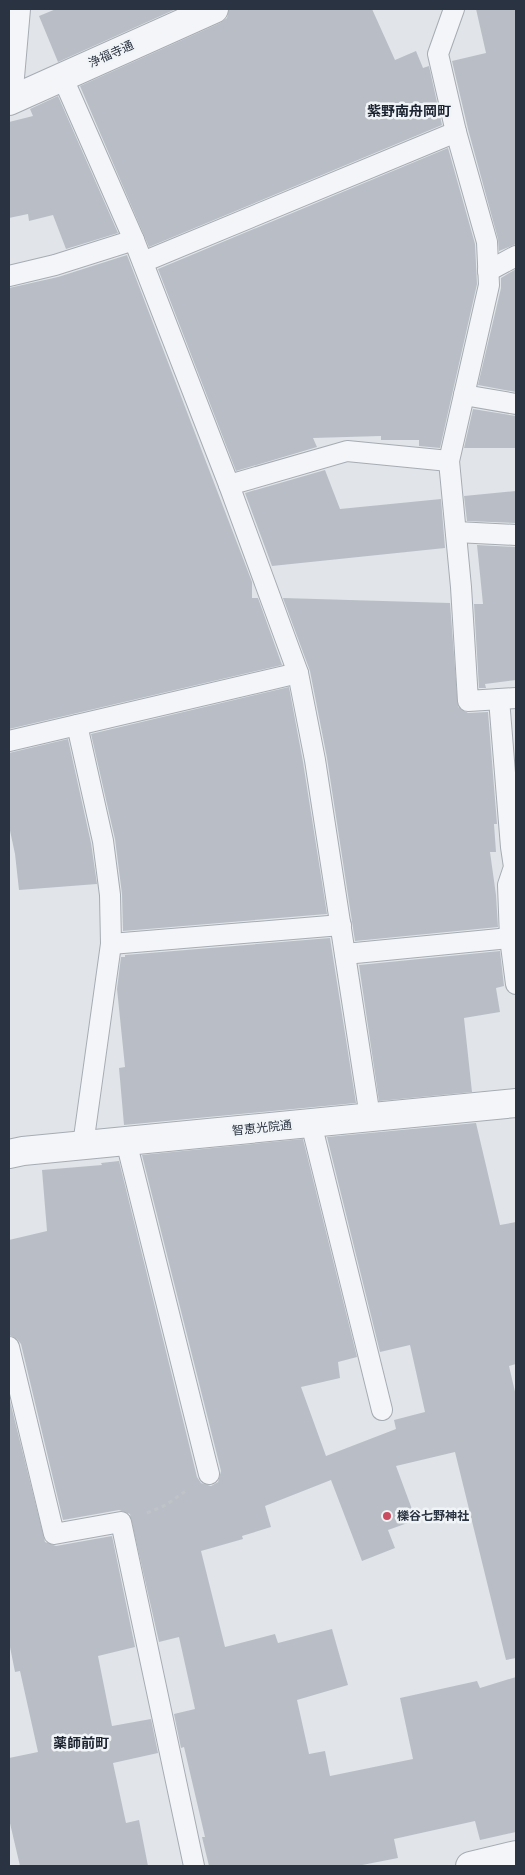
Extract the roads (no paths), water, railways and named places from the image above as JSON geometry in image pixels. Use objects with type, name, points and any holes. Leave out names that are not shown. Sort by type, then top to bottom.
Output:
[{"type":"street","name":"浄福寺通","points":[[10,100],[214,9]]},
{"type":"street","name":"智恵光院通","points":[[9,1154],[83,1145],[516,1103]]},
{"type":"street","points":[[470,1866],[516,1855]]},
{"type":"lane","points":[[10,100],[20,9]]},
{"type":"lane","points":[[454,9],[438,54],[456,132],[487,242],[489,285],[449,461],[468,701],[508,699],[511,847],[515,867],[508,885],[510,938],[516,984]]},
{"type":"lane","points":[[62,76],[143,262],[230,485],[298,673],[315,760],[370,1118]]},
{"type":"lane","points":[[143,262],[456,132]]},
{"type":"lane","points":[[9,276],[55,265],[134,240]]},
{"type":"lane","points":[[488,271],[516,256]]},
{"type":"lane","points":[[464,395],[516,404]]},
{"type":"lane","points":[[230,485],[347,452],[449,461]]},
{"type":"lane","points":[[456,532],[516,535]]},
{"type":"lane","points":[[9,741],[298,673]]},
{"type":"lane","points":[[77,725],[103,841],[110,895],[111,944],[83,1145]]},
{"type":"lane","points":[[111,944],[341,926]]},
{"type":"lane","points":[[344,954],[510,938]]},
{"type":"lane","points":[[311,1123],[382,1410]]},
{"type":"lane","points":[[126,1141],[209,1474]]},
{"type":"lane","points":[[9,1347],[54,1534],[121,1522],[194,1866]]},
{"type":"place","name":"櫟谷七野神社","points":[[387,1516]]},
{"type":"district","name":"紫野南舟岡町","points":[[409,111]]},
{"type":"district","name":"薬師前町","points":[[81,1743]]}]
